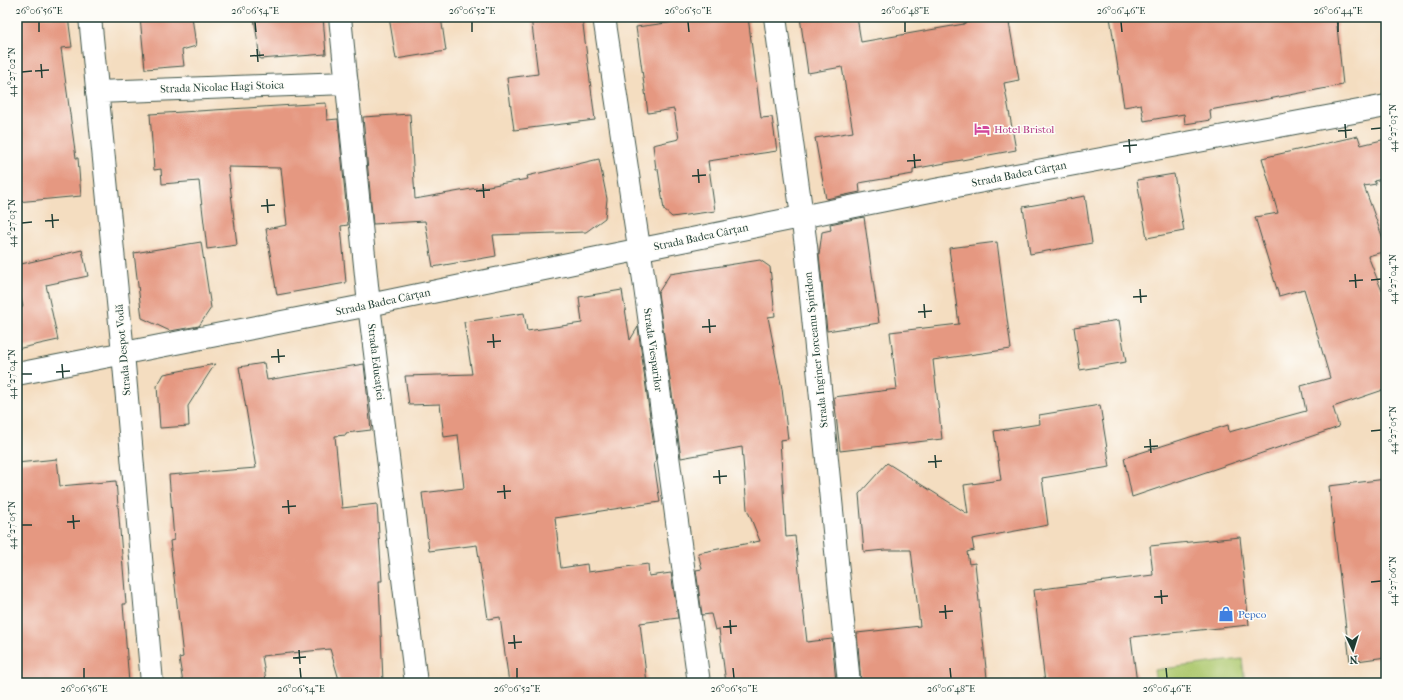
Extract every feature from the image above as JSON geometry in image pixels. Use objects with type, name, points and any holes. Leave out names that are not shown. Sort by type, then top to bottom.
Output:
[{"type":"street","name":"Strada Despot Vodă","points":[[90,17],[123,354],[152,683]]},
{"type":"street","name":"Strada Educației","points":[[340,17],[369,305],[416,683]]},
{"type":"street","name":"Strada Viesparilor","points":[[604,17],[639,250],[699,683]]},
{"type":"street","name":"Strada Inginer Iorceanu Spiridon","points":[[775,17],[803,216],[849,683]]},
{"type":"street","name":"Strada Nicolae Hagi Stoica","points":[[97,92],[347,83]]},
{"type":"street","name":"Strada Badea Cârțan","points":[[17,374],[369,305],[803,216],[1386,106]]},
{"type":"green space","points":[[1242,659],[1245,683],[1156,683],[1154,670]]},
{"type":"building","points":[[17,17],[68,17],[72,47],[61,48],[76,158],[78,158],[81,196],[17,202]]},
{"type":"building","points":[[140,17],[192,17],[196,46],[182,50],[184,66],[145,69]]},
{"type":"building","points":[[254,17],[323,17],[326,54],[260,59]]},
{"type":"building","points":[[389,17],[441,17],[446,51],[396,59]]},
{"type":"building","points":[[531,17],[582,17],[595,120],[514,130],[507,78],[538,74]]},
{"type":"building","points":[[674,17],[748,17],[761,118],[772,117],[777,151],[708,161],[715,211],[672,217],[664,210],[653,145],[679,139],[674,109],[648,113],[636,27],[675,22]]},
{"type":"building","points":[[800,17],[857,17],[861,42],[964,24],[993,17],[1008,17],[1019,80],[1004,83],[1016,150],[913,169],[913,174],[859,183],[860,192],[826,199],[815,138],[853,132],[842,67],[808,73]]},
{"type":"building","points":[[1110,17],[1336,17],[1343,85],[1210,110],[1211,120],[1185,124],[1184,114],[1144,121],[1141,104],[1124,107]]},
{"type":"building","points":[[326,103],[327,120],[338,119],[348,225],[341,226],[346,283],[277,295],[266,229],[287,225],[281,168],[228,167],[237,245],[207,249],[199,181],[162,184],[161,169],[154,170],[150,114]]},
{"type":"building","points":[[410,114],[415,199],[528,179],[527,176],[599,159],[607,199],[605,218],[586,232],[493,235],[496,256],[433,267],[425,221],[373,224],[363,117]]},
{"type":"building","points":[[1358,136],[1361,145],[1386,139],[1386,178],[1374,181],[1376,184],[1364,186],[1386,247],[1386,251],[1368,256],[1386,301],[1386,389],[1333,407],[1339,427],[1132,497],[1124,458],[1228,425],[1229,432],[1306,411],[1301,386],[1330,378],[1304,289],[1279,296],[1255,217],[1278,213],[1262,158]]},
{"type":"building","points":[[1174,174],[1184,231],[1147,238],[1137,180]]},
{"type":"building","points":[[1085,196],[1092,243],[1030,254],[1023,207]]},
{"type":"building","points":[[864,217],[879,323],[827,331],[819,255],[822,232],[831,230],[830,224]]},
{"type":"building","points":[[201,242],[211,308],[199,326],[170,331],[142,318],[134,253]]},
{"type":"building","points":[[997,242],[1011,349],[933,360],[942,439],[840,451],[834,397],[897,389],[890,332],[959,324],[949,248]]},
{"type":"building","points":[[82,250],[88,276],[46,285],[58,340],[17,349],[17,308],[23,307],[17,280],[17,265]]},
{"type":"building","points":[[760,260],[770,267],[775,316],[768,317],[782,389],[788,439],[780,440],[786,537],[795,536],[807,642],[832,639],[836,683],[726,683],[719,629],[715,630],[711,614],[702,615],[696,570],[702,569],[698,553],[760,541],[747,509],[742,447],[681,458],[658,293],[670,274]]},
{"type":"building","points":[[622,290],[630,340],[638,327],[660,502],[555,518],[561,568],[587,564],[588,572],[648,564],[649,576],[671,573],[678,618],[640,623],[647,683],[509,683],[500,617],[488,619],[477,545],[429,551],[422,493],[464,488],[458,435],[444,437],[440,404],[409,405],[405,376],[472,374],[464,322],[524,313],[527,331],[582,323],[579,297]]},
{"type":"building","points":[[1119,320],[1126,362],[1080,370],[1074,327]]},
{"type":"building","points":[[264,363],[267,380],[364,364],[371,430],[335,436],[342,508],[377,504],[382,581],[379,581],[383,683],[340,683],[330,649],[262,656],[266,680],[244,683],[183,683],[179,658],[183,657],[170,541],[174,540],[169,475],[256,468],[239,367]]},
{"type":"building","points":[[215,364],[188,406],[189,426],[160,428],[157,386],[164,374]]},
{"type":"building","points":[[1100,405],[1110,467],[1042,478],[1048,525],[972,539],[974,550],[967,552],[969,564],[975,563],[987,678],[939,683],[861,683],[857,633],[920,626],[911,550],[864,552],[859,494],[887,463],[968,514],[964,485],[1001,480],[994,431],[1040,424],[1039,415]]},
{"type":"building","points":[[57,459],[60,486],[116,481],[126,604],[123,604],[129,683],[17,683],[17,463]]},
{"type":"building","points":[[1386,479],[1386,657],[1350,662],[1329,486]]},
{"type":"building","points":[[1240,537],[1249,625],[1131,637],[1137,683],[1045,683],[1034,590],[1153,575],[1150,546]]},
{"type":"place","name":"Hotel Bristol","points":[[982,129]]},
{"type":"place","name":"Pepco","points":[[1226,614]]}]
